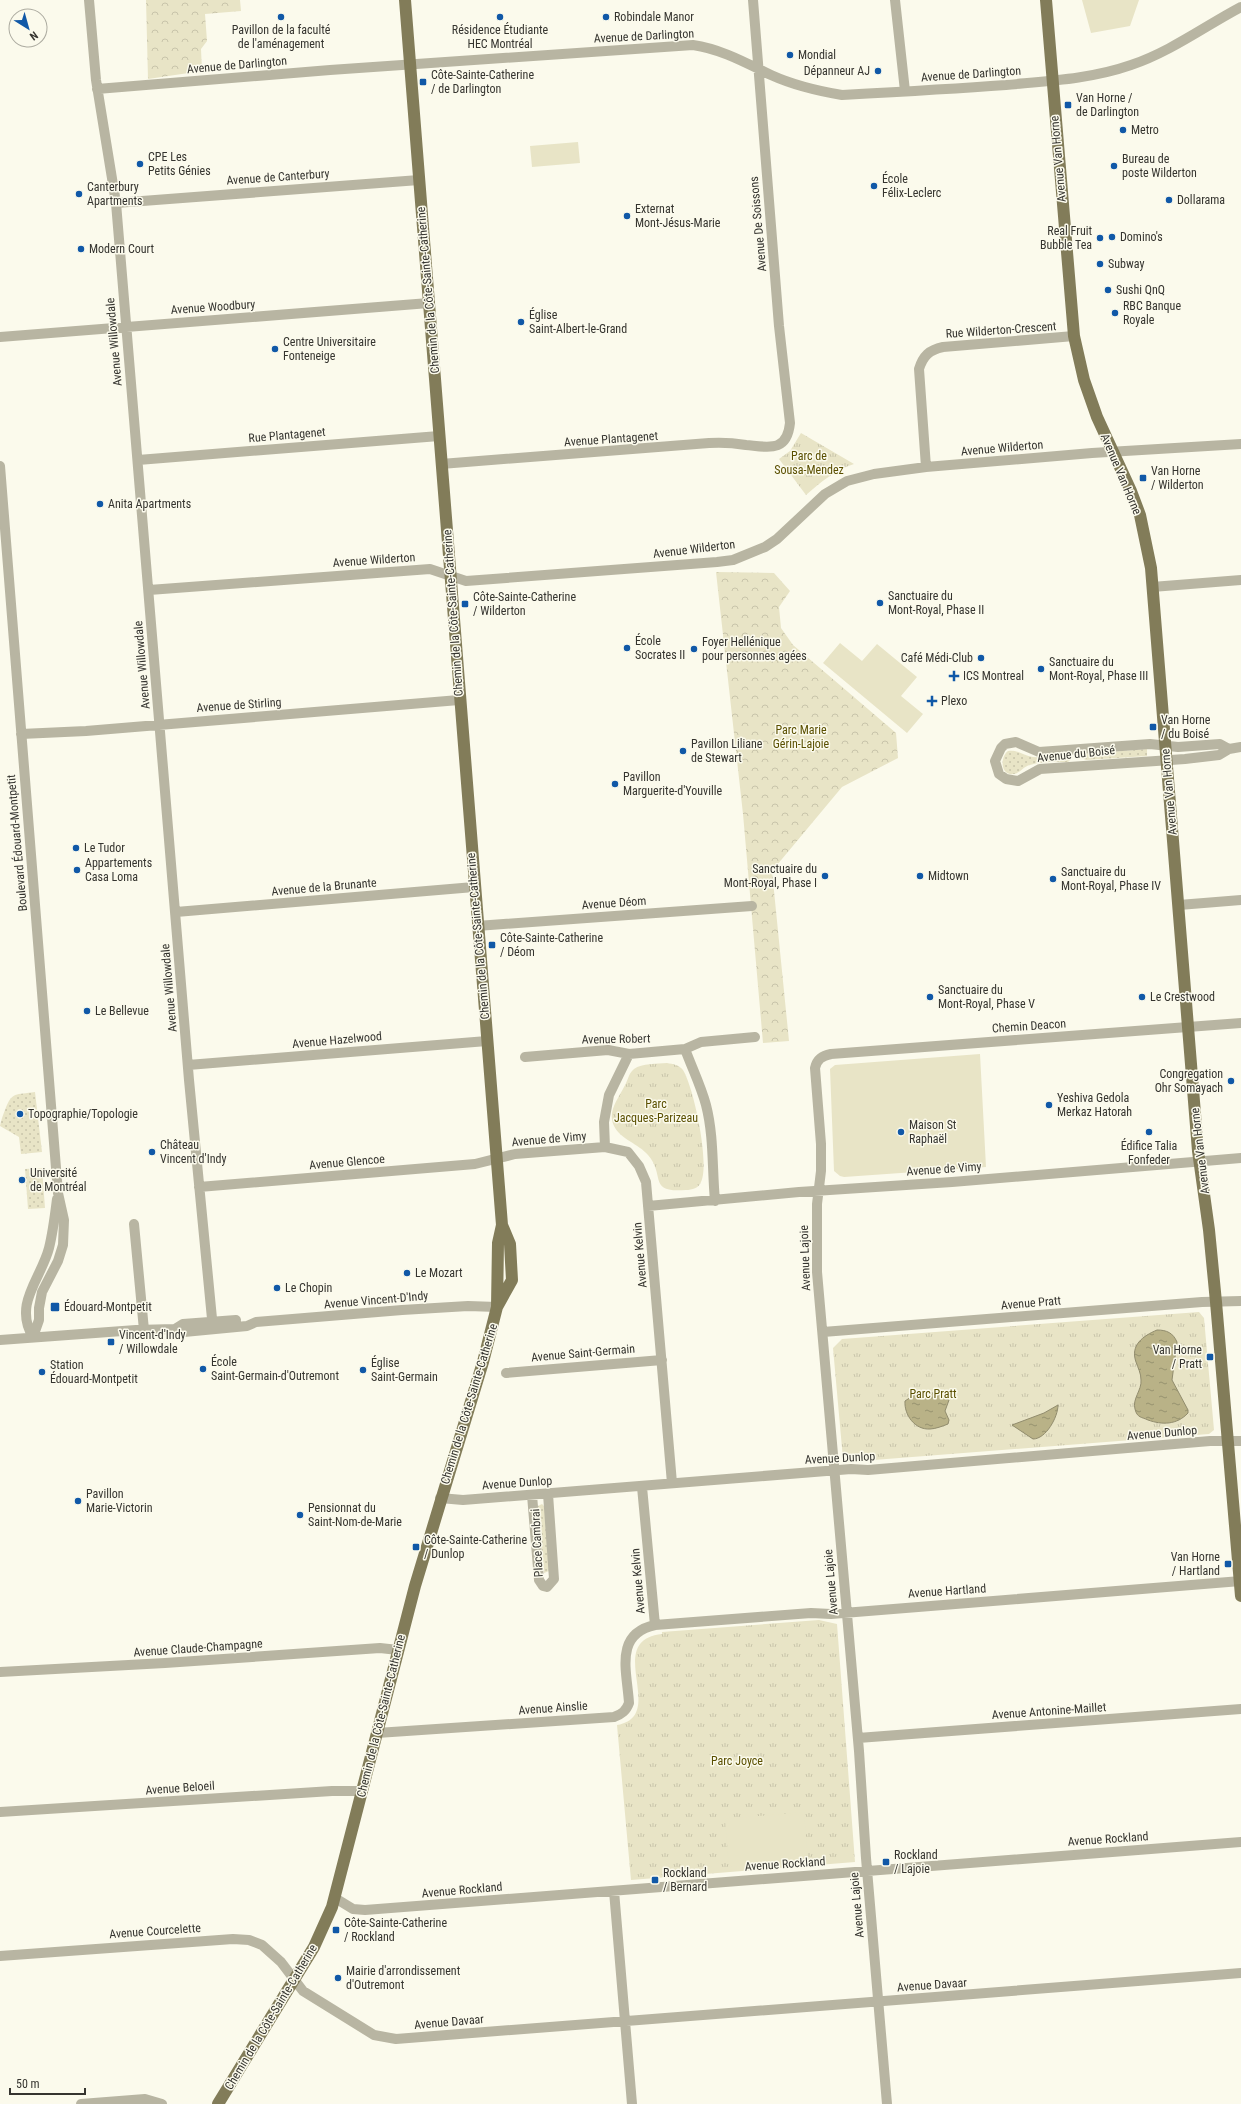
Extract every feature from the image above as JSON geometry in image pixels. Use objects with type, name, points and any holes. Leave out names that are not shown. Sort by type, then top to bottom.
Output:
[{"type":"main road","name":"Chemin de la Côte-Sainte-Catherine","points":[[218,2104],[322,1933],[335,1898],[398,1650],[440,1498],[483,1362],[497,1307],[512,1280],[510,1244],[502,1225],[477,926],[405,0]]},
{"type":"main road","name":"Avenue Van Horne","points":[[1046,0],[1074,336],[1084,380],[1112,452],[1131,491],[1140,515],[1145,536],[1152,587],[1188,1028],[1200,1161],[1216,1302],[1241,1596]]},
{"type":"street","name":"Avenue Willowdale","points":[[89,0],[97,89],[116,202],[188,1065],[212,1325]]},
{"type":"street","name":"Avenue De Soissons","points":[[753,0],[779,326],[790,424],[787,438],[782,444]]},
{"type":"street","points":[[895,0],[905,91]]},
{"type":"street","name":"Avenue de Darlington","points":[[97,89],[693,45],[707,47],[772,76],[825,92],[842,95],[905,91],[1052,80],[1108,72],[1142,61],[1241,7]]},
{"type":"street","name":"Avenue de Canterbury","points":[[116,202],[419,180]]},
{"type":"street","name":"Avenue Woodbury","points":[[0,337],[369,309],[429,303]]},
{"type":"street","name":"Rue Wilderton-Crescent","points":[[926,467],[919,374],[921,361],[928,353],[943,347],[1074,336]]},
{"type":"street","name":"Rue Plantagenet","points":[[138,460],[439,436]]},
{"type":"street","name":"Avenue Plantagenet","points":[[441,464],[724,442],[766,448],[782,444]]},
{"type":"street","name":"Avenue Wilderton","points":[[149,590],[434,569],[466,581],[733,560],[764,547],[777,539],[820,498],[836,486],[874,474],[926,467],[1112,452],[1241,444]]},
{"type":"street","name":"Boulevard Édouard-Montpetit","points":[[0,466],[58,1193],[49,1250],[28,1300],[25,1322],[33,1337]]},
{"type":"street","points":[[1152,587],[1241,580]]},
{"type":"street","name":"Avenue de Stirling","points":[[21,734],[86,731],[459,700]]},
{"type":"street","name":"Avenue du Boisé","points":[[1165,745],[1150,744],[1039,752],[1016,742],[1005,744],[995,757],[995,763],[997,771],[1002,776],[1011,781],[1018,781],[1040,769],[1166,760]]},
{"type":"street","points":[[1165,745],[1178,747],[1220,744],[1229,749]]},
{"type":"street","points":[[1166,760],[1219,755],[1229,749],[1241,747]]},
{"type":"street","name":"Avenue de la Brunante","points":[[176,912],[474,888]]},
{"type":"street","points":[[1179,905],[1241,900]]},
{"type":"street","name":"Avenue Déom","points":[[477,926],[752,906]]},
{"type":"street","name":"Chemin Deacon","points":[[819,1059],[831,1054],[1241,1023]]},
{"type":"street","name":"Avenue Robert","points":[[525,1057],[608,1050],[630,1054],[685,1050],[701,1042],[755,1037]]},
{"type":"street","name":"Avenue Hazelwood","points":[[188,1065],[487,1041]]},
{"type":"street","points":[[685,1050],[700,1086],[706,1106],[712,1147],[715,1201]]},
{"type":"street","points":[[605,1147],[605,1111],[609,1095],[630,1054]]},
{"type":"street","name":"Avenue Lajoie","points":[[819,1059],[815,1068],[821,1144],[817,1204],[817,1272],[824,1332],[834,1471],[858,1738],[867,1871],[887,2104]]},
{"type":"street","name":"Avenue de Vimy","points":[[497,1158],[515,1154],[605,1147]]},
{"type":"street","name":"Avenue Kelvin","points":[[605,1147],[628,1152],[634,1158],[646,1182],[672,1483]]},
{"type":"street","name":"Avenue Glencoe","points":[[199,1187],[475,1164],[497,1158]]},
{"type":"street","name":"Avenue de Vimy","points":[[648,1206],[1241,1158]]},
{"type":"street","points":[[134,1224],[144,1330]]},
{"type":"street","name":"Avenue Pratt","points":[[824,1332],[1241,1301]]},
{"type":"street","name":"Avenue Vincent-D'Indy","points":[[0,1340],[144,1330],[176,1329],[184,1332],[212,1325],[247,1326],[256,1322],[420,1309],[475,1306],[497,1307]]},
{"type":"street","name":"Avenue Saint-Germain","points":[[506,1373],[662,1360]]},
{"type":"street","name":"Avenue Dunlop","points":[[440,1498],[463,1500],[548,1494],[851,1469],[868,1470],[1241,1441]]},
{"type":"street","name":"Avenue Kelvin","points":[[642,1487],[655,1625]]},
{"type":"street","name":"Place Cambrai","points":[[532,1495],[539,1580],[543,1586],[547,1587],[554,1579],[548,1494]]},
{"type":"street","name":"Avenue Hartland","points":[[655,1625],[846,1612],[1240,1581]]},
{"type":"street","name":"Avenue Ainslie","points":[[377,1734],[620,1715],[627,1710],[630,1703],[626,1652],[628,1642],[636,1634],[655,1625]]},
{"type":"street","name":"Avenue Claude-Champagne","points":[[0,1672],[170,1663],[380,1648],[398,1650]]},
{"type":"street","name":"Avenue Antonine-Maillet","points":[[858,1738],[1241,1709]]},
{"type":"street","name":"Avenue Beloeil","points":[[0,1812],[332,1791],[362,1791]]},
{"type":"street","name":"Avenue Rockland","points":[[335,1898],[353,1909],[361,1911],[1241,1842]]},
{"type":"street","points":[[614,1890],[632,2104]]},
{"type":"street","name":"Avenue Courcelette","points":[[0,1956],[242,1939],[256,1942],[268,1950],[281,1962],[294,1980]]},
{"type":"street","name":"Avenue Davaar","points":[[294,1980],[302,1991],[361,2028],[374,2035],[391,2039],[1241,1974]]},
{"type":"street","points":[[81,2104],[144,2099],[162,2104]]},
{"type":"green space","points":[[146,0],[240,0],[241,11],[205,14],[207,41],[201,49],[202,71],[148,79]]},
{"type":"green space","points":[[1082,0],[1139,0],[1130,26],[1091,33]]},
{"type":"green space","points":[[578,142],[580,163],[532,167],[530,146]]},
{"type":"green space","name":"Parc de Sousa-Mendez","points":[[801,433],[854,464],[834,473],[806,495],[779,459],[790,451]]},
{"type":"green space","name":"Parc Marie Gérin-Lajoie","points":[[716,572],[774,573],[790,591],[779,607],[781,628],[793,645],[896,733],[898,758],[842,787],[772,871],[789,1041],[763,1043],[743,814]]},
{"type":"green space","points":[[840,643],[862,661],[877,644],[917,677],[901,696],[923,714],[907,733],[823,663]]},
{"type":"green space","points":[[1147,749],[1147,756],[1086,760],[1082,758],[1085,754]]},
{"type":"green space","points":[[1008,751],[1014,751],[1033,757],[1069,755],[1071,759],[1068,762],[1039,763],[1028,766],[1014,774],[1009,774],[1003,766],[1005,754]]},
{"type":"green space","points":[[980,1054],[986,1167],[844,1177],[840,1176],[834,1171],[830,1069],[835,1065]]},
{"type":"green space","name":"Parc Jacques-Parizeau","points":[[667,1063],[674,1064],[683,1070],[692,1093],[700,1126],[704,1159],[703,1173],[700,1184],[691,1190],[666,1189],[662,1186],[659,1182],[653,1163],[648,1155],[617,1131],[612,1121],[616,1101],[632,1071],[641,1066]]},
{"type":"green space","points":[[35,1092],[42,1152],[21,1154],[19,1137],[0,1126],[0,1124],[8,1104],[13,1097],[19,1094]]},
{"type":"green space","points":[[42,1168],[45,1208],[28,1209],[25,1169]]},
{"type":"green space","name":"Parc Pratt","points":[[1199,1312],[1204,1318],[1214,1430],[1209,1434],[848,1462],[843,1459],[833,1348],[842,1339]]},
{"type":"green space","points":[[542,1504],[545,1507],[549,1571],[544,1573],[538,1506]]},
{"type":"green space","name":"Parc Joyce","points":[[819,1620],[837,1624],[855,1862],[631,1880],[617,1725],[631,1719],[638,1708],[635,1663],[637,1650],[645,1640],[662,1634],[662,1632]]},
{"type":"green space","points":[[804,1812],[808,1860],[729,1867],[725,1819]]},
{"type":"water","points":[[1157,1330],[1164,1331],[1174,1336],[1177,1342],[1172,1380],[1188,1410],[1188,1413],[1184,1417],[1169,1423],[1153,1422],[1140,1417],[1136,1412],[1134,1405],[1141,1384],[1140,1373],[1135,1356],[1136,1346],[1143,1338]]},
{"type":"water","points":[[917,1393],[936,1393],[949,1400],[945,1411],[949,1420],[948,1424],[925,1429],[912,1421],[906,1411],[905,1401]]},
{"type":"water","points":[[1058,1405],[1054,1421],[1047,1431],[1038,1438],[1033,1439],[1012,1425],[1044,1413]]},
{"type":"place","name":"Pavillon de la faculté de l'aménagement","points":[[281,17]]},
{"type":"place","name":"Résidence Étudiante HEC Montréal","points":[[500,17]]},
{"type":"place","name":"Robindale Manor","points":[[606,17]]},
{"type":"place","name":"Mondial","points":[[790,55]]},
{"type":"place","name":"Dépanneur AJ","points":[[878,71]]},
{"type":"place","name":"Côte-Sainte-Catherine / de Darlington","points":[[423,82]]},
{"type":"place","name":"Van Horne / de Darlington","points":[[1068,105]]},
{"type":"place","name":"Metro","points":[[1123,130]]},
{"type":"place","name":"CPE Les Petits Génies","points":[[140,164]]},
{"type":"place","name":"Bureau de poste Wilderton","points":[[1114,166]]},
{"type":"place","name":"École Félix-Leclerc","points":[[874,186]]},
{"type":"place","name":"Canterbury Apartments","points":[[79,194]]},
{"type":"place","name":"Dollarama","points":[[1169,200]]},
{"type":"place","name":"Externat Mont-Jésus-Marie","points":[[627,216]]},
{"type":"place","name":"Domino's","points":[[1112,237]]},
{"type":"place","name":"Real Fruit Bubble Tea","points":[[1100,238]]},
{"type":"place","name":"Modern Court","points":[[81,249]]},
{"type":"place","name":"Subway","points":[[1100,264]]},
{"type":"place","name":"Sushi QnQ","points":[[1108,290]]},
{"type":"place","name":"RBC Banque Royale","points":[[1115,313]]},
{"type":"place","name":"Église Saint-Albert-le-Grand","points":[[521,322]]},
{"type":"place","name":"Centre Universitaire Fonteneige","points":[[275,349]]},
{"type":"place","name":"Van Horne / Wilderton","points":[[1143,478]]},
{"type":"place","name":"Anita Apartments","points":[[100,504]]},
{"type":"place","name":"Sanctuaire du Mont-Royal, Phase II","points":[[880,603]]},
{"type":"place","name":"Côte-Sainte-Catherine / Wilderton","points":[[465,604]]},
{"type":"place","name":"École Socrates II","points":[[627,648]]},
{"type":"place","name":"Foyer Hellénique pour personnes agées","points":[[694,649]]},
{"type":"place","name":"Café Médi-Club","points":[[981,658]]},
{"type":"place","name":"Sanctuaire du Mont-Royal, Phase III","points":[[1041,669]]},
{"type":"place","name":"ICS Montreal","points":[[954,676]]},
{"type":"place","name":"Plexo","points":[[932,701]]},
{"type":"place","name":"Van Horne / du Boisé","points":[[1153,727]]},
{"type":"place","name":"Pavillon Liliane de Stewart","points":[[683,751]]},
{"type":"place","name":"Pavillon Marguerite-d'Youville","points":[[615,784]]},
{"type":"place","name":"Le Tudor","points":[[76,848]]},
{"type":"place","name":"Appartements Casa Loma","points":[[77,870]]},
{"type":"place","name":"Sanctuaire du Mont-Royal, Phase I","points":[[825,876]]},
{"type":"place","name":"Midtown","points":[[920,876]]},
{"type":"place","name":"Sanctuaire du Mont-Royal, Phase IV","points":[[1053,879]]},
{"type":"place","name":"Côte-Sainte-Catherine / Déom","points":[[492,945]]},
{"type":"place","name":"Sanctuaire du Mont-Royal, Phase V","points":[[930,997]]},
{"type":"place","name":"Le Crestwood","points":[[1142,997]]},
{"type":"place","name":"Le Bellevue","points":[[87,1011]]},
{"type":"place","name":"Congregation Ohr Somayach","points":[[1231,1081]]},
{"type":"place","name":"Yeshiva Gedola Merkaz Hatorah","points":[[1049,1105]]},
{"type":"place","name":"Topographie/Topologie","points":[[20,1114]]},
{"type":"place","name":"Maison St Raphaël","points":[[901,1132]]},
{"type":"place","name":"Édifice Talia Fonfeder","points":[[1149,1132]]},
{"type":"place","name":"Château Vincent d'Indy","points":[[152,1152]]},
{"type":"place","name":"Université de Montréal","points":[[22,1180]]},
{"type":"place","name":"Le Mozart","points":[[407,1273]]},
{"type":"place","name":"Le Chopin","points":[[277,1288]]},
{"type":"place","name":"Édouard-Montpetit","points":[[55,1307]]},
{"type":"place","name":"Vincent-d'Indy / Willowdale","points":[[111,1342]]},
{"type":"place","name":"Van Horne / Pratt","points":[[1210,1357]]},
{"type":"place","name":"École Saint-Germain-d'Outremont","points":[[203,1369]]},
{"type":"place","name":"Église Saint-Germain","points":[[363,1370]]},
{"type":"place","name":"Station Édouard-Montpetit","points":[[42,1372]]},
{"type":"place","name":"Pavillon Marie-Victorin","points":[[78,1501]]},
{"type":"place","name":"Pensionnat du Saint-Nom-de-Marie","points":[[300,1515]]},
{"type":"place","name":"Côte-Sainte-Catherine / Dunlop","points":[[416,1547]]},
{"type":"place","name":"Van Horne / Hartland","points":[[1228,1564]]},
{"type":"place","name":"Rockland / Lajoie","points":[[886,1862]]},
{"type":"place","name":"Rockland / Bernard","points":[[655,1880]]},
{"type":"place","name":"Côte-Sainte-Catherine / Rockland","points":[[336,1930]]},
{"type":"place","name":"Mairie d'arrondissement d'Outremont","points":[[338,1978]]}]
